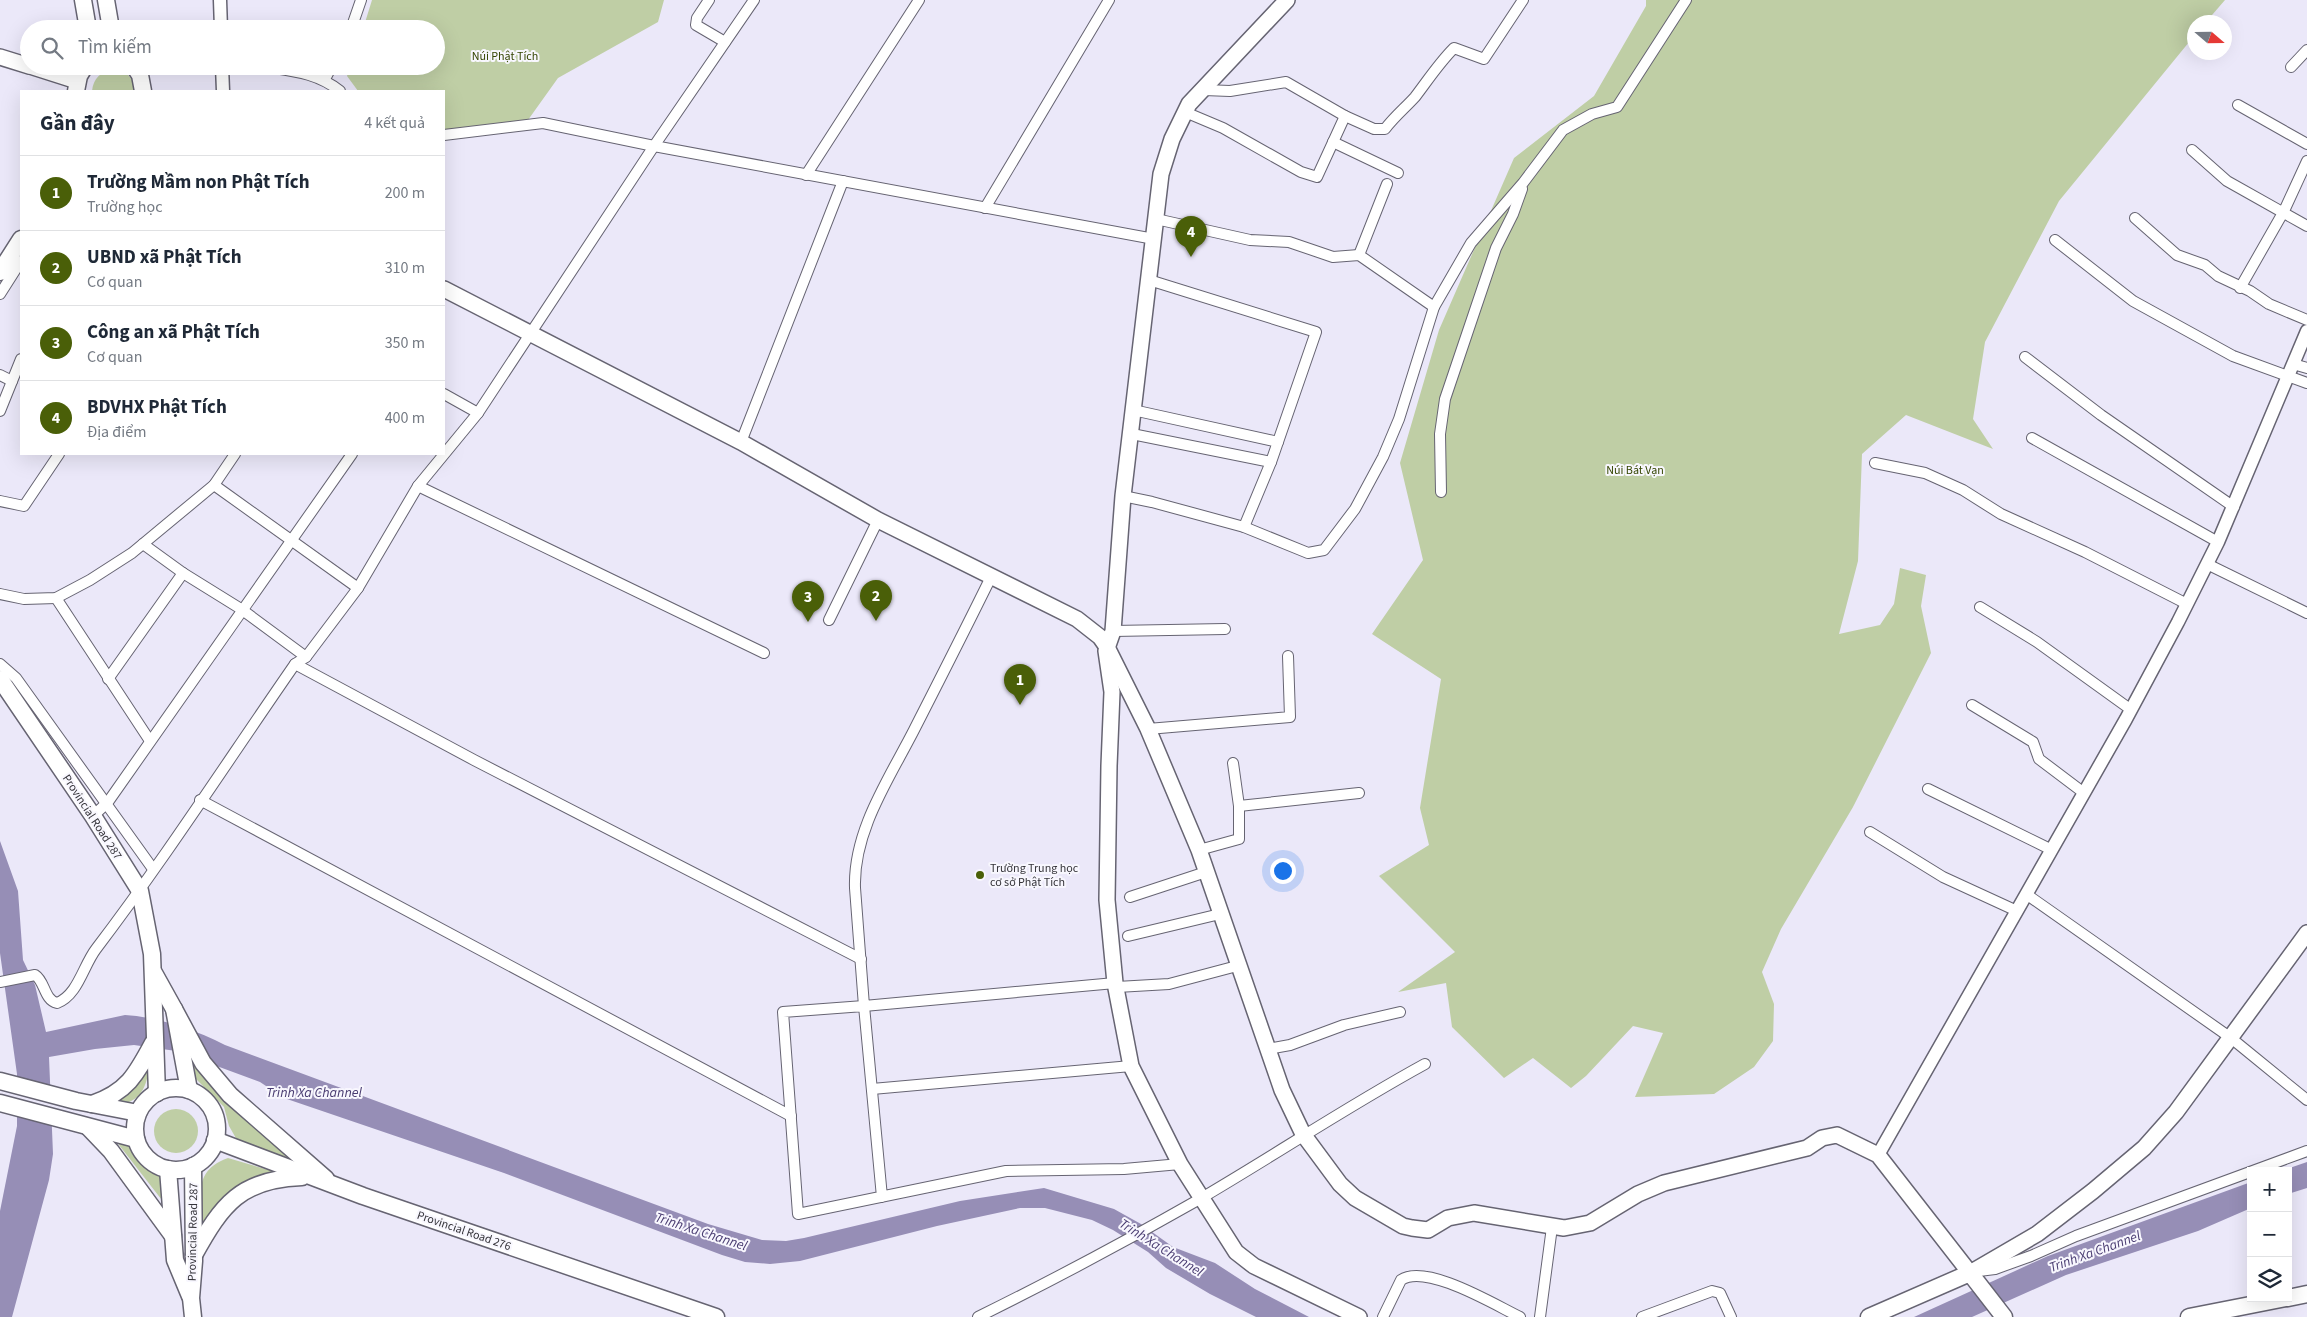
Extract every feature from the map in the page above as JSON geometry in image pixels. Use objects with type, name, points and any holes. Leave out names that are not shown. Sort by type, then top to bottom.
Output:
[{"type":"main road","points":[[83,0],[86,20]]},
{"type":"main road","points":[[97,20],[98,0]]},
{"type":"main road","points":[[106,0],[109,20]]},
{"type":"main road","points":[[1287,0],[1189,104],[1172,139],[1160,174],[1132,434],[1123,496],[1113,631],[1107,647],[1112,692],[1108,766],[1107,900],[1116,985],[1131,1066],[1180,1164],[1200,1199],[1229,1243],[1246,1260],[1359,1317]]},
{"type":"main road","points":[[0,57],[20,63]]},
{"type":"main road","points":[[51,75],[77,86]]},
{"type":"main road","points":[[140,75],[143,90]]},
{"type":"main road","points":[[0,272],[20,241]]},
{"type":"main road","points":[[445,289],[532,332],[741,442],[878,520],[1077,619],[1100,637],[1107,647],[1148,729],[1199,850],[1237,966],[1282,1090],[1304,1134],[1340,1184],[1355,1198],[1403,1226],[1428,1230],[1448,1218],[1474,1213],[1506,1217],[1530,1224],[1564,1228],[1590,1223],[1638,1194],[1662,1184],[1807,1148],[1822,1138],[1835,1135],[1878,1155],[2004,1317]]},
{"type":"main road","name":"Provincial Road 287","points":[[0,679],[93,816],[140,891],[152,969],[153,1043],[157,1094]]},
{"type":"main road","points":[[1869,1317],[1970,1272],[2037,1234],[2093,1192],[2144,1148],[2176,1112],[2307,933]]},
{"type":"main road","name":"Provincial Road 287","points":[[152,969],[174,1009],[188,1090]]},
{"type":"main road","points":[[174,1009],[204,1063],[230,1095],[333,1186]]},
{"type":"main road","points":[[90,1104],[110,1098],[125,1086],[140,1068],[153,1043]]},
{"type":"main road","points":[[0,1081],[71,1100],[138,1114]]},
{"type":"main road","points":[[172,1089],[188,1090],[200,1096],[212,1110],[216,1127],[215,1140],[207,1156],[193,1166],[178,1170],[168,1169],[148,1159],[136,1139],[135,1126],[138,1114],[146,1102],[157,1094],[172,1089]]},
{"type":"main road","points":[[0,1104],[136,1139]]},
{"type":"main road","points":[[88,1126],[111,1151],[173,1236]]},
{"type":"main road","name":"Provincial Road 276","points":[[215,1140],[333,1186],[716,1317]]},
{"type":"main road","name":"Provincial Road 287","points":[[193,1166],[194,1255],[191,1298],[193,1317]]},
{"type":"main road","name":"Provincial Road 287","points":[[168,1169],[175,1260],[191,1298]]},
{"type":"main road","points":[[194,1255],[210,1226],[224,1207],[241,1193],[277,1178],[309,1177]]},
{"type":"main road","points":[[2292,1297],[2307,1294]]},
{"type":"main road","points":[[2189,1317],[2266,1302]]},
{"type":"street","points":[[220,0],[221,20]]},
{"type":"street","points":[[354,20],[361,0]]},
{"type":"street","points":[[709,0],[697,18],[696,25],[725,42]]},
{"type":"street","points":[[445,453],[478,413],[654,146],[754,0]]},
{"type":"street","points":[[806,174],[919,0]]},
{"type":"street","points":[[985,208],[1109,0]]},
{"type":"street","points":[[1204,90],[1230,91],[1286,82],[1345,116],[1374,129],[1385,129],[1397,113],[1413,99],[1439,63],[1454,48],[1484,59],[1523,0]]},
{"type":"street","points":[[1123,496],[1244,527],[1308,553],[1324,550],[1355,508],[1383,457],[1400,419],[1434,307],[1472,243],[1524,183],[1563,130],[1592,114],[1617,107],[1686,0]]},
{"type":"street","points":[[2291,67],[2307,50]]},
{"type":"street","points":[[222,75],[223,90]]},
{"type":"street","points":[[309,75],[325,80],[339,90]]},
{"type":"street","points":[[325,80],[328,75]]},
{"type":"street","points":[[2238,104],[2307,144]]},
{"type":"street","points":[[1185,112],[1223,128],[1301,172],[1317,177],[1345,116]]},
{"type":"street","points":[[445,135],[543,123],[843,182],[1154,239]]},
{"type":"street","points":[[1333,142],[1398,173]]},
{"type":"street","points":[[2192,150],[2227,181],[2284,211],[2307,226]]},
{"type":"street","points":[[2240,288],[2284,211],[2307,162]]},
{"type":"street","points":[[741,442],[843,182]]},
{"type":"street","points":[[1441,492],[1440,434],[1445,399],[1496,248],[1514,214],[1524,183]]},
{"type":"street","points":[[1359,255],[1387,184]]},
{"type":"street","points":[[2135,218],[2177,255],[2205,265],[2218,276],[2240,288],[2250,291],[2269,304],[2307,320]]},
{"type":"street","points":[[1156,219],[1250,240],[1289,242],[1333,258],[1359,255],[1434,307]]},
{"type":"street","points":[[2055,240],[2133,301],[2234,356],[2307,384]]},
{"type":"street","points":[[0,294],[20,263]]},
{"type":"street","points":[[1149,280],[1316,332],[1271,462],[1244,527]]},
{"type":"street","points":[[1878,1155],[2084,793],[2187,604],[2234,507],[2307,332]]},
{"type":"street","points":[[2025,357],[2101,415],[2234,507]]},
{"type":"street","points":[[0,411],[20,362]]},
{"type":"street","points":[[2293,364],[2307,368]]},
{"type":"street","points":[[0,375],[12,381]]},
{"type":"street","points":[[445,395],[478,413]]},
{"type":"street","points":[[1134,410],[1278,442]]},
{"type":"street","points":[[1132,434],[1271,462]]},
{"type":"street","points":[[2032,438],[2218,542]]},
{"type":"street","points":[[0,501],[24,506],[58,455]]},
{"type":"street","points":[[2,596],[24,599],[56,598],[98,575],[143,544],[214,485],[234,455]]},
{"type":"street","points":[[93,816],[108,802],[351,455]]},
{"type":"street","points":[[1,981],[31,974],[41,979],[53,1002],[57,1003],[67,998],[93,954],[140,891],[153,868],[295,664],[306,657],[358,588],[418,486],[443,455]]},
{"type":"street","points":[[1875,463],[1925,474],[1963,490],[2001,514],[2085,552],[2187,604]]},
{"type":"street","points":[[214,485],[358,588]]},
{"type":"street","points":[[418,486],[764,653]]},
{"type":"street","points":[[829,620],[878,520]]},
{"type":"street","points":[[143,544],[184,573],[242,609],[306,657]]},
{"type":"street","points":[[2207,564],[2307,613]]},
{"type":"street","points":[[108,679],[184,573]]},
{"type":"street","points":[[882,1198],[864,1006],[854,872],[862,835],[992,577]]},
{"type":"street","points":[[56,598],[150,741]]},
{"type":"street","points":[[1980,606],[2037,642],[2130,710]]},
{"type":"street","points":[[1113,631],[1225,629]]},
{"type":"street","points":[[1148,729],[1290,717],[1288,656]]},
{"type":"street","points":[[0,664],[16,678],[108,802],[153,868]]},
{"type":"street","points":[[295,664],[474,760],[861,959]]},
{"type":"street","points":[[1972,705],[2033,742],[2039,759],[2084,793]]},
{"type":"street","points":[[1199,850],[1239,840],[1239,806],[1233,763]]},
{"type":"street","points":[[1928,789],[2052,850]]},
{"type":"street","points":[[1239,806],[1359,793]]},
{"type":"street","points":[[200,800],[791,1116]]},
{"type":"street","points":[[1870,832],[1943,877],[2017,911]]},
{"type":"street","points":[[1130,897],[1206,872]]},
{"type":"street","points":[[2026,894],[2231,1038],[2307,1100]]},
{"type":"street","points":[[1128,936],[1220,914]]},
{"type":"street","points":[[1180,1164],[1124,1169],[1006,1171],[798,1214],[783,1012],[1116,985],[1169,984],[1237,966]]},
{"type":"street","points":[[1268,1049],[1290,1045],[1344,1025],[1400,1012]]},
{"type":"street","points":[[978,1317],[1120,1245],[1200,1199],[1363,1097],[1425,1064]]},
{"type":"street","points":[[872,1089],[1131,1066]]},
{"type":"street","points":[[1970,1272],[1995,1269],[2031,1256],[2076,1236],[2307,1151]]},
{"type":"street","points":[[1540,1317],[1552,1227]]},
{"type":"street","points":[[1383,1317],[1401,1280],[1411,1275],[1446,1282],[1520,1317]]},
{"type":"street","points":[[1642,1317],[1712,1291],[1720,1293],[1731,1317]]},
{"type":"green space","name":"Núi Phật Tích","points":[[372,0],[664,0],[658,22],[558,78],[528,120],[457,131],[445,130],[445,90],[357,90],[347,76],[445,75],[445,20],[366,20]]},
{"type":"green space","name":"Núi Bát Vạn","points":[[1646,0],[2225,0],[2212,15],[2187,15],[2187,45],[2059,201],[1985,342],[1973,419],[1993,449],[1906,415],[1862,454],[1858,561],[1839,634],[1880,625],[1894,604],[1900,568],[1926,575],[1921,606],[1931,653],[1853,807],[1781,929],[1762,972],[1774,1004],[1773,1041],[1754,1067],[1714,1094],[1635,1097],[1663,1033],[1633,1026],[1586,1076],[1571,1088],[1533,1058],[1504,1078],[1452,1027],[1446,983],[1398,992],[1455,952],[1379,876],[1429,845],[1420,808],[1441,679],[1372,634],[1423,560],[1400,463],[1439,330],[1514,158],[1594,96],[1646,6]]},
{"type":"green space","points":[[128,75],[136,90],[92,90],[98,76]]},
{"type":"green space","points":[[189,1049],[298,1164],[245,1145],[237,1140],[229,1126],[224,1107],[194,1077]]},
{"type":"green space","points":[[149,1064],[147,1080],[141,1093],[131,1101],[115,1104],[132,1090]]},
{"type":"green space","points":[[180,1109],[192,1115],[197,1122],[197,1140],[192,1147],[185,1152],[172,1153],[164,1150],[157,1143],[154,1127],[157,1119],[164,1112]]},
{"type":"green space","points":[[112,1136],[130,1141],[140,1158],[162,1179],[165,1204]]},
{"type":"green space","points":[[228,1158],[272,1171],[274,1174],[203,1227],[200,1205],[201,1185],[209,1169]]},
{"type":"water","name":"Trinh Xa Channel","points":[[0,841],[18,891],[23,960],[35,985],[46,1032],[125,1015],[150,1018],[177,1025],[225,1045],[708,1224],[762,1240],[786,1241],[804,1238],[960,1201],[1044,1188],[1114,1209],[1141,1224],[1173,1247],[1215,1263],[1255,1289],[1309,1317],[1256,1317],[1210,1294],[1166,1268],[1148,1252],[1113,1230],[1092,1220],[1045,1208],[1020,1208],[937,1226],[800,1261],[770,1264],[745,1262],[504,1173],[284,1098],[260,1082],[176,1051],[134,1045],[49,1057],[53,1154],[49,1180],[12,1317],[0,1317],[0,1211],[17,1126],[17,1074],[0,953]]},
{"type":"water","points":[[2307,1162],[2307,1188],[2292,1193],[2292,1167]]},
{"type":"water","name":"Trinh Xa Channel","points":[[2247,1183],[2247,1210],[2198,1231],[2066,1275],[1972,1317],[1914,1317],[2048,1256]]},
{"type":"pier","points":[[14,1085],[54,1095],[54,1118],[14,1107]]},
{"type":"place","name":"BDVHX Phật Tích","points":[[1191,257]]},
{"type":"place","name":"UBND xã Phật Tích","points":[[876,621]]},
{"type":"place","name":"Công an xã Phật Tích","points":[[808,622]]},
{"type":"place","name":"Trường Mầm non Phật Tích","points":[[1020,705]]},
{"type":"place","name":"Trường Trung học cơ sở Phật Tích","points":[[980,875]]}]
